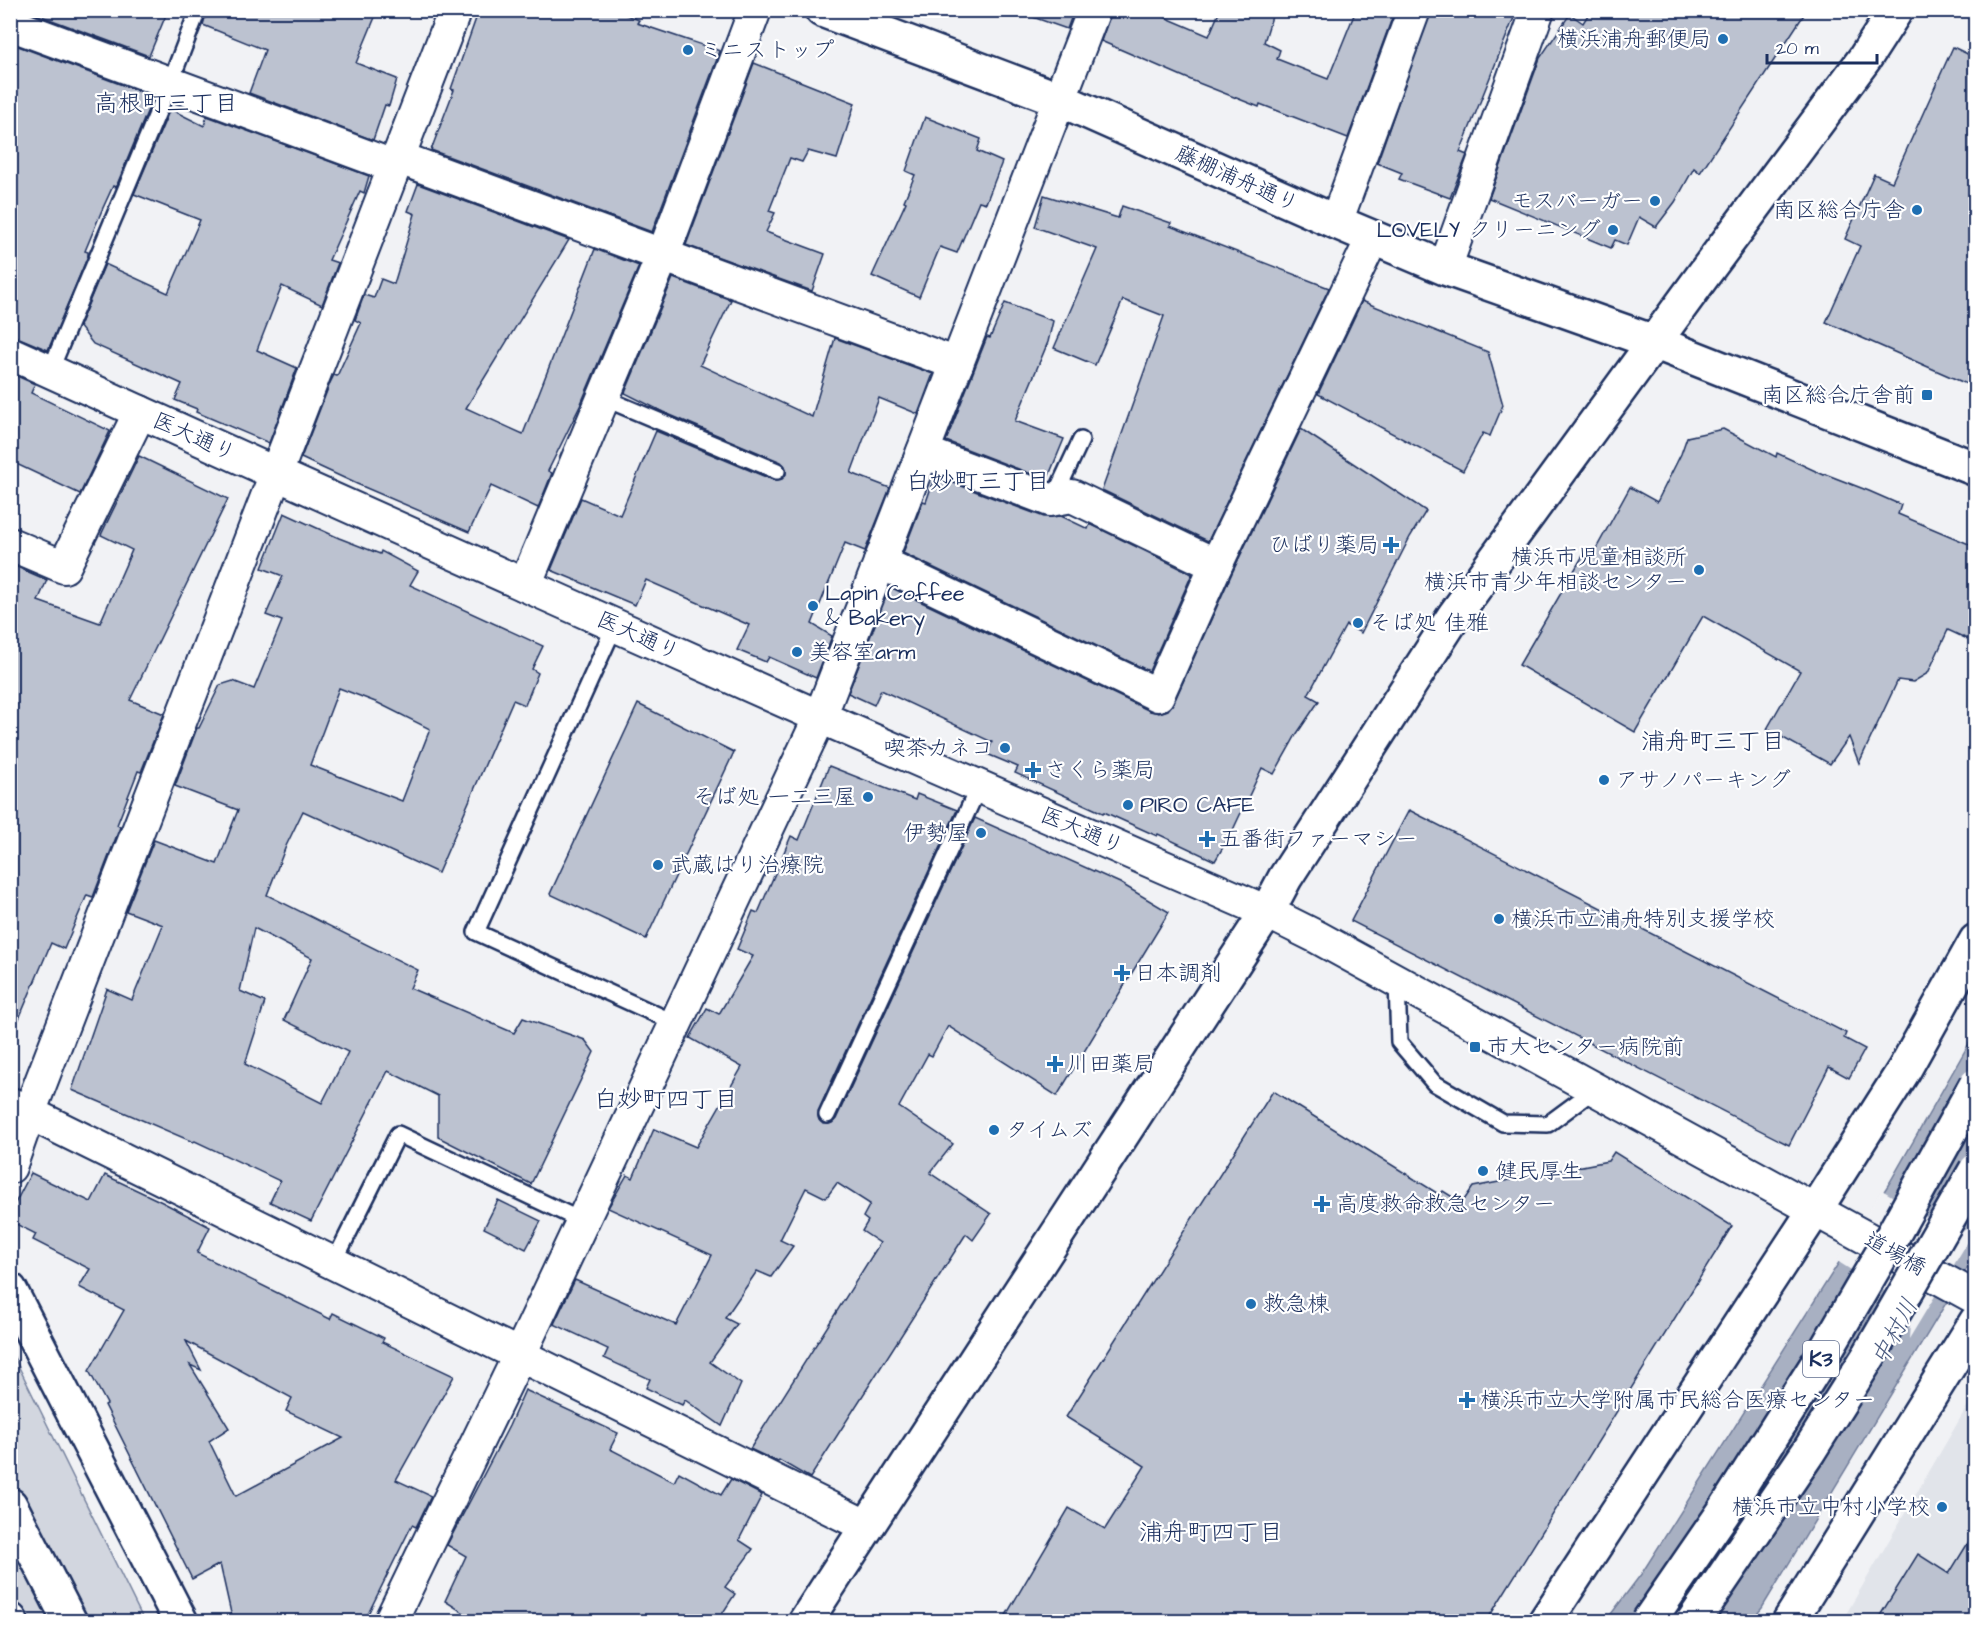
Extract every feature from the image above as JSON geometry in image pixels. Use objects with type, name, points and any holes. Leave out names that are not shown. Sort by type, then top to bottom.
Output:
[{"type":"main road","name":"藤棚浦舟通り","points":[[822,10],[1061,100],[1445,268],[1654,342],[1976,469]]},
{"type":"main road","points":[[805,1622],[1267,912],[1285,878],[1454,616],[1865,58],[1896,10]]},
{"type":"main road","points":[[1545,1622],[1904,1070],[1976,941]]},
{"type":"main road","name":"K3","points":[[1648,1622],[1723,1513],[1820,1360],[1976,1085]]},
{"type":"main road","name":"K3","points":[[1693,1622],[1809,1451],[1876,1344],[1976,1170]]},
{"type":"main road","points":[[10,1290],[180,1622]]},
{"type":"main road","points":[[1789,1622],[1976,1322]]},
{"type":"main road","points":[[10,1505],[70,1622]]},
{"type":"street","points":[[10,1167],[20,1108],[276,474],[455,10]]},
{"type":"street","points":[[525,585],[663,255],[755,10]]},
{"type":"street","points":[[390,1622],[520,1354],[820,717],[1095,10]]},
{"type":"street","points":[[1336,222],[1414,10]]},
{"type":"street","points":[[1445,268],[1538,10]]},
{"type":"street","points":[[10,24],[170,83],[663,255],[957,364]]},
{"type":"street","points":[[880,562],[1158,695],[1216,566],[1373,237]]},
{"type":"street","name":"医大通り","points":[[10,353],[820,717],[1267,912],[1317,937],[1594,1090]]},
{"type":"street","points":[[10,544],[64,567],[140,412]]},
{"type":"street","points":[[923,452],[1050,500],[1072,496],[1216,566]]},
{"type":"street","name":"道場橋","points":[[1594,1090],[1976,1298]]},
{"type":"street","points":[[20,1108],[866,1526]]},
{"type":"lane","points":[[50,371],[198,10]]},
{"type":"lane","points":[[604,398],[777,471]]},
{"type":"lane","points":[[1072,496],[1058,489],[1081,440]]},
{"type":"lane","points":[[615,625],[476,932],[675,1023]]},
{"type":"lane","points":[[827,1115],[979,786]]},
{"type":"lane","points":[[1397,982],[1399,1042],[1434,1083],[1503,1123],[1548,1124],[1594,1090]]},
{"type":"lane","points":[[334,1262],[398,1134],[582,1221]]},
{"type":"shaded area","points":[[11,1351],[144,1621],[11,1621]]},
{"type":"shaded area","name":"横浜市立中村小学校","points":[[1975,1393],[1975,1621],[1842,1621]]},
{"type":"water","name":"中村川","points":[[1975,1033],[1975,1255],[1762,1608],[1751,1621],[1605,1622],[1642,1573],[1890,1182]]},
{"type":"pier","points":[[1882,1190],[1956,1235],[1975,1224],[1975,1230],[1909,1339],[1911,1308],[1837,1261]]},
{"type":"building","points":[[25,10],[168,10],[149,56]]},
{"type":"building","points":[[207,10],[378,10],[356,63],[397,79],[389,106],[385,105],[373,140],[249,93],[265,50],[203,25]]},
{"type":"building","points":[[479,10],[614,10],[639,20],[637,23],[720,51],[652,232],[431,150],[454,90],[451,89]]},
{"type":"building","points":[[1028,10],[1074,10],[1067,29],[1027,15]]},
{"type":"building","points":[[1112,10],[1148,10],[1209,36],[1220,10],[1274,10],[1264,42],[1280,50],[1277,59],[1328,79],[1356,10],[1395,10],[1348,138],[1260,104],[1259,107],[1101,41]]},
{"type":"building","points":[[1431,10],[1517,10],[1460,152],[1467,155],[1450,198],[1399,179],[1402,173],[1377,163]]},
{"type":"building","points":[[1591,10],[1807,10],[1700,173],[1694,168],[1675,202],[1656,227],[1639,217],[1627,245],[1615,240],[1611,248],[1489,198],[1540,58],[1570,14],[1583,23]]},
{"type":"building","points":[[10,43],[152,96],[116,187],[113,186],[85,251],[88,252],[88,256],[48,350],[10,335]]},
{"type":"building","name":"南区総合庁舎","points":[[1953,47],[1976,58],[1976,388],[1826,322],[1860,246],[1845,239],[1874,174],[1892,182]]},
{"type":"building","points":[[754,63],[855,103],[837,159],[808,151],[802,162],[790,158],[769,211],[775,213],[766,232],[825,254],[812,291],[686,245]]},
{"type":"building","points":[[170,109],[204,126],[207,116],[369,176],[364,193],[360,191],[329,260],[338,263],[322,305],[282,286],[257,350],[297,368],[269,443],[196,412],[197,409],[175,400],[182,384],[93,344],[79,326],[105,264],[168,293],[200,220],[134,194]]},
{"type":"building","points":[[925,117],[981,139],[977,151],[1002,162],[986,203],[979,201],[957,253],[940,247],[919,297],[872,276],[906,202],[904,201],[915,175],[906,171]]},
{"type":"building","points":[[418,184],[569,240],[466,408],[523,434],[595,249],[639,266],[580,406],[548,471],[552,473],[538,508],[491,486],[469,532],[301,458],[330,383],[334,375],[337,376],[361,323],[355,320],[364,295],[374,298],[381,279],[394,284],[415,214],[408,211]]},
{"type":"building","points":[[1044,195],[1118,218],[1122,206],[1171,223],[1170,226],[1329,288],[1208,541],[1102,490],[1164,316],[1123,300],[1095,365],[1054,348],[1097,249],[1035,227]]},
{"type":"building","points":[[673,278],[731,300],[700,365],[812,417],[835,338],[933,374],[918,414],[879,398],[851,473],[890,488],[865,551],[845,543],[812,624],[832,636],[816,678],[769,657],[766,662],[737,650],[749,625],[646,580],[635,605],[551,570],[581,498],[620,515],[656,431],[773,480],[782,479],[786,474],[785,466],[781,462],[663,412],[625,393]]},
{"type":"building","points":[[1362,301],[1488,352],[1503,405],[1490,436],[1483,433],[1463,471],[1318,394]]},
{"type":"building","points":[[1005,303],[1053,321],[1048,342],[1015,421],[1064,439],[1047,480],[946,441],[987,337],[990,338]]},
{"type":"building","points":[[10,373],[35,384],[31,393],[110,431],[80,494],[10,461]]},
{"type":"building","points":[[1301,429],[1426,511],[1410,537],[1361,633],[1346,625],[1308,695],[1319,701],[1274,774],[1262,768],[1232,832],[1215,861],[1015,773],[1018,767],[987,754],[992,742],[881,690],[874,705],[848,693],[890,587],[1150,711],[1159,713],[1168,710],[1174,702],[1232,573]]},
{"type":"building","points":[[1723,429],[1776,457],[1777,453],[1824,475],[1901,505],[1898,514],[1976,547],[1976,643],[1948,630],[1928,673],[1913,682],[1898,680],[1859,763],[1849,737],[1830,764],[1767,729],[1800,671],[1703,616],[1635,732],[1519,665],[1585,552],[1592,556],[1630,487],[1657,502],[1687,437]]},
{"type":"building","points":[[139,456],[228,499],[130,700],[164,714],[117,825],[120,827],[93,897],[87,895],[64,949],[51,943],[10,1040],[10,564],[47,580],[38,601],[100,623],[132,550],[101,535]]},
{"type":"building","points":[[935,476],[1044,517],[1061,516],[1088,529],[1090,524],[1192,574],[1149,671],[903,553]]},
{"type":"building","points":[[284,513],[339,538],[380,554],[381,551],[418,571],[410,585],[543,646],[532,669],[538,673],[525,705],[513,700],[438,873],[303,811],[286,846],[267,895],[418,970],[410,988],[514,1033],[523,1018],[585,1040],[594,1052],[531,1184],[438,1137],[438,1096],[388,1071],[311,1221],[270,1202],[280,1181],[195,1141],[72,1090],[107,989],[132,1000],[163,925],[126,911],[154,840],[217,864],[238,810],[175,786],[197,728],[220,685],[233,681],[254,689],[282,621],[266,615],[283,576],[262,568]],"holes":[[[339,688],[378,703],[430,729],[402,801],[310,765]],[[254,928],[312,958],[284,1020],[348,1052],[322,1103],[245,1064],[265,1002],[240,991]]]},
{"type":"building","points":[[638,704],[734,752],[646,939],[550,894]]},
{"type":"building","points":[[829,766],[915,800],[917,794],[957,810],[818,1111],[819,1120],[823,1124],[832,1123],[836,1119],[975,818],[1120,883],[1169,912],[1057,1096],[948,1026],[932,1056],[928,1054],[899,1107],[953,1144],[930,1173],[991,1214],[973,1240],[966,1234],[810,1478],[779,1460],[778,1462],[750,1449],[880,1243],[862,1231],[868,1221],[863,1217],[870,1204],[837,1183],[826,1198],[806,1188],[780,1240],[793,1246],[771,1277],[757,1271],[725,1318],[737,1324],[710,1362],[741,1384],[722,1426],[685,1400],[682,1405],[646,1388],[650,1379],[604,1358],[608,1349],[554,1324],[575,1280],[676,1325],[712,1255],[608,1208],[627,1175],[633,1178],[654,1129],[696,1147],[742,1067],[690,1038],[707,1008],[719,1014],[753,956],[737,949],[753,911],[758,913],[791,836],[799,840]]},
{"type":"building","points":[[1409,810],[1846,1033],[1844,1038],[1865,1049],[1849,1078],[1829,1067],[1789,1145],[1351,921]]},
{"type":"building","points":[[1273,1091],[1440,1195],[1443,1191],[1462,1203],[1473,1187],[1608,1161],[1614,1152],[1732,1226],[1486,1622],[1002,1622],[1069,1508],[1105,1529],[1145,1466],[1066,1417]]},
{"type":"building","points":[[31,1173],[91,1202],[105,1175],[210,1227],[197,1253],[330,1319],[333,1313],[384,1338],[382,1342],[454,1376],[396,1480],[431,1496],[416,1527],[412,1525],[364,1622],[233,1622],[220,1564],[192,1579],[89,1371],[124,1310],[79,1287],[90,1269],[33,1240],[36,1234],[10,1221],[10,1213]],"holes":[[[186,1341],[292,1398],[286,1411],[343,1438],[236,1496],[209,1441],[229,1428],[190,1365],[201,1370]]]},
{"type":"building","points":[[498,1200],[541,1221],[526,1249],[484,1228]]},
{"type":"building","points":[[525,1390],[618,1433],[610,1449],[674,1482],[679,1472],[721,1495],[731,1479],[762,1495],[739,1540],[753,1549],[725,1587],[735,1594],[717,1622],[478,1622],[445,1601],[466,1556],[447,1545],[509,1426]]},
{"type":"building","points":[[1976,1530],[1976,1622],[1876,1622],[1918,1554],[1949,1574]]},
{"type":"place","name":"横浜浦舟郵便局","points":[[1723,39]]},
{"type":"place","name":"ミニストップ","points":[[688,50]]},
{"type":"place","name":"モスバーガー","points":[[1655,201]]},
{"type":"place","name":"南区総合庁舎","points":[[1917,210]]},
{"type":"place","name":"LOVELY クリーニング","points":[[1613,230]]},
{"type":"place","name":"南区総合庁舎前","points":[[1927,395]]},
{"type":"place","name":"ひばり薬局","points":[[1391,545]]},
{"type":"place","name":"横浜市児童相談所 横浜市青少年相談センター","points":[[1699,570]]},
{"type":"place","name":"Lapin Coffee & Bakery","points":[[813,606]]},
{"type":"place","name":"そば処 佳雅","points":[[1358,623]]},
{"type":"place","name":"美容室arm","points":[[797,652]]},
{"type":"place","name":"喫茶カネコ","points":[[1005,748]]},
{"type":"place","name":"さくら薬局","points":[[1033,770]]},
{"type":"place","name":"アサノパーキング","points":[[1604,780]]},
{"type":"place","name":"そば処 一二三屋","points":[[868,797]]},
{"type":"place","name":"PIRO CAFE","points":[[1128,805]]},
{"type":"place","name":"伊勢屋","points":[[981,833]]},
{"type":"place","name":"五番街ファーマシー","points":[[1207,839]]},
{"type":"place","name":"武蔵はり治療院","points":[[658,865]]},
{"type":"place","name":"横浜市立浦舟特別支援学校","points":[[1499,919]]},
{"type":"place","name":"日本調剤","points":[[1122,973]]},
{"type":"place","name":"市大センター病院前","points":[[1475,1047]]},
{"type":"place","name":"川田薬局","points":[[1055,1064]]},
{"type":"place","name":"タイムズ","points":[[994,1130]]},
{"type":"place","name":"健民厚生","points":[[1483,1171]]},
{"type":"place","name":"高度救命救急センター","points":[[1322,1204]]},
{"type":"place","name":"救急棟","points":[[1251,1304]]},
{"type":"place","name":"横浜市立大学附属市民総合医療センター","points":[[1467,1400]]},
{"type":"place","name":"横浜市立中村小学校","points":[[1942,1507]]},
{"type":"district","name":"高根町三丁目","points":[[166,104]]},
{"type":"district","name":"白妙町三丁目","points":[[978,482]]},
{"type":"district","name":"浦舟町三丁目","points":[[1713,742]]},
{"type":"district","name":"白妙町四丁目","points":[[666,1100]]},
{"type":"district","name":"浦舟町四丁目","points":[[1211,1533]]}]
